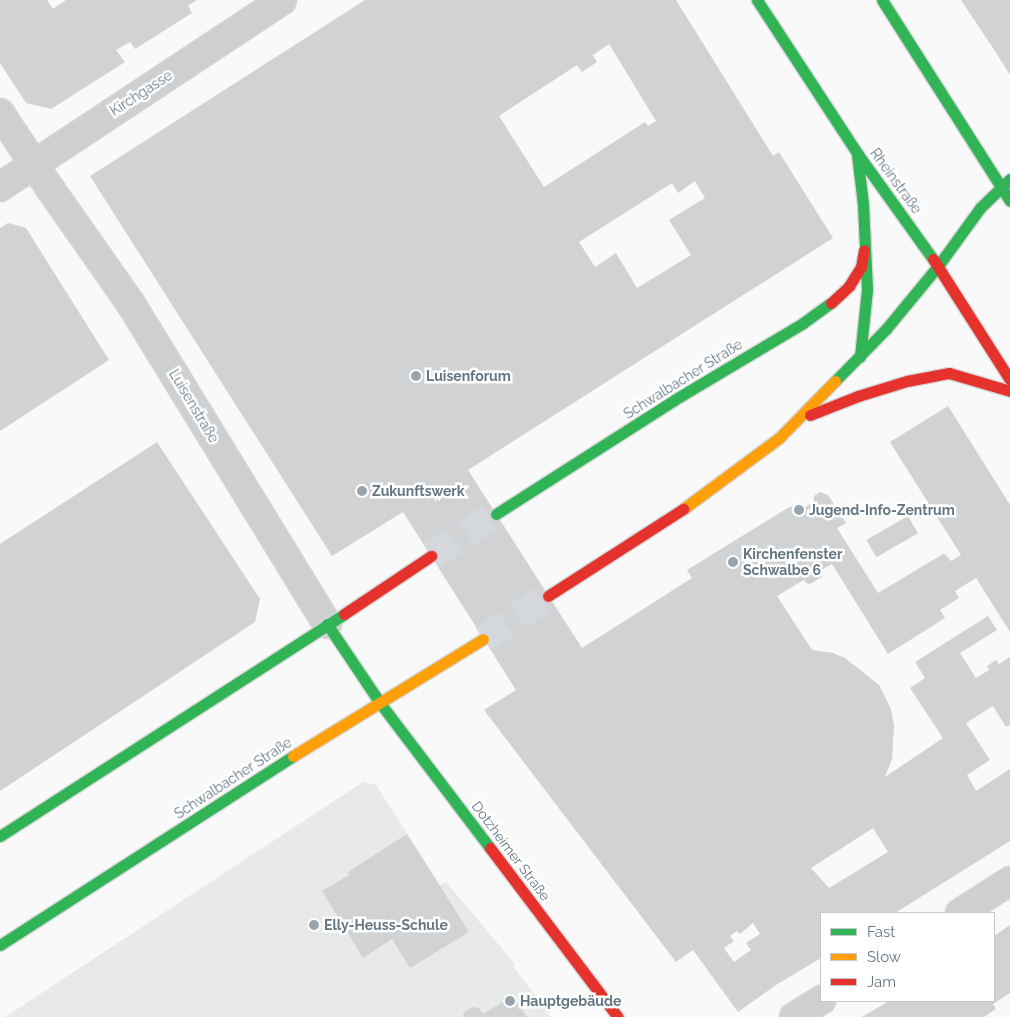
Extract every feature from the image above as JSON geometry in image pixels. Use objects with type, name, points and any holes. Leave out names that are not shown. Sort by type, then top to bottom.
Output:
[{"type":"main road","name":"Rheinstraße","points":[[757,0],[857,153],[938,266],[1010,380]]},
{"type":"main road","points":[[882,0],[1005,183],[1010,201]]},
{"type":"main road","name":"Schwalbacher Straße","points":[[857,153],[863,204],[867,290],[860,357]]},
{"type":"main road","points":[[548,596],[690,503],[753,459],[799,420],[860,357],[938,266],[980,208],[1005,183]]},
{"type":"main road","name":"Schwalbacher Straße","points":[[496,514],[674,400],[803,323],[840,296],[849,286],[860,267],[864,250]]},
{"type":"main road","points":[[799,420],[858,396],[928,376],[949,373],[1010,391]]},
{"type":"main road","points":[[0,836],[267,664],[430,556]]},
{"type":"main road","name":"Luisenstraße","points":[[326,624],[380,703]]},
{"type":"main road","name":"Schwalbacher Straße","points":[[0,945],[261,776],[484,639]]},
{"type":"main road","name":"Dotzheimer Straße","points":[[380,703],[618,1017]]},
{"type":"street","name":"Kirchgasse","points":[[0,187],[282,0]]},
{"type":"street","name":"Luisenstraße","points":[[0,113],[156,344],[326,624]]},
{"type":"street","points":[[962,912],[1010,881]]},
{"type":"street","points":[[794,1017],[820,1001]]},
{"type":"shaded area","name":"Elly-Heuss-Schule","points":[[363,782],[376,785],[440,885],[446,882],[515,964],[513,966],[551,1017],[5,1017]]},
{"type":"building","points":[[0,0],[47,0],[53,9],[66,0],[197,0],[188,6],[192,13],[135,49],[130,42],[116,50],[125,62],[51,109],[26,103],[0,63]]},
{"type":"building","points":[[365,0],[676,0],[773,156],[779,152],[833,238],[468,470],[582,648],[692,578],[687,570],[791,506],[794,511],[802,506],[806,507],[814,501],[814,496],[820,492],[828,495],[846,523],[837,528],[878,593],[943,554],[951,561],[961,555],[890,442],[948,406],[1010,505],[1010,632],[976,578],[955,591],[959,598],[940,610],[945,618],[888,654],[832,564],[821,570],[822,577],[810,584],[804,580],[777,596],[812,650],[833,653],[845,658],[879,685],[891,709],[894,726],[892,759],[885,777],[943,738],[910,688],[925,678],[915,662],[988,616],[997,630],[960,653],[976,678],[989,670],[987,666],[996,660],[999,664],[1010,657],[1010,725],[1006,727],[993,706],[966,723],[990,760],[967,775],[976,791],[1010,769],[1010,841],[897,912],[820,912],[820,959],[776,985],[738,1012],[693,950],[676,962],[484,710],[516,690],[403,512],[332,556],[90,176]],"holes":[[[609,44],[656,121],[648,126],[645,122],[544,187],[499,116],[577,65],[582,72],[597,62],[593,55]],[[695,181],[705,198],[669,220],[691,255],[637,288],[616,253],[595,267],[579,242],[672,183],[678,193]],[[873,828],[888,852],[829,888],[811,868]],[[753,923],[760,934],[746,943],[751,950],[734,962],[724,948],[734,941],[730,936],[737,931],[740,934]]]},
{"type":"building","points":[[961,0],[1010,0],[1010,75],[995,51]]},
{"type":"building","points":[[8,223],[26,228],[109,360],[0,431],[0,228]]},
{"type":"building","points":[[157,442],[260,599],[255,622],[0,791],[0,544]]},
{"type":"building","points":[[908,516],[918,533],[876,557],[866,540]]},
{"type":"building","points":[[407,834],[469,932],[410,968],[392,939],[363,958],[322,891],[349,875],[348,872]]},
{"type":"building","points":[[1010,925],[1010,993],[993,1004],[996,1009],[984,1017],[862,1017],[887,1002],[995,1002],[995,935]]},
{"type":"building","name":"Hauptgebäude","points":[[513,996],[527,1017],[463,1017],[464,1012],[472,1007],[479,1008],[483,1014]]},
{"type":"tunnel","points":[[431,556],[496,514]]},
{"type":"tunnel","points":[[483,639],[548,596]]},
{"type":"traffic: fast","points":[[757,0],[857,153],[933,259]]},
{"type":"traffic: fast","points":[[882,0],[1010,201]]},
{"type":"traffic: fast","points":[[857,154],[863,204],[867,290],[860,357]]},
{"type":"traffic: fast","points":[[835,381],[886,329],[938,266],[980,208],[1010,179]]},
{"type":"traffic: fast","points":[[496,514],[674,400],[803,323],[831,303]]},
{"type":"traffic: fast","points":[[0,836],[344,614]]},
{"type":"traffic: fast","points":[[327,624],[380,703],[490,848]]},
{"type":"traffic: fast","points":[[0,945],[293,756]]},
{"type":"traffic: slow","points":[[683,509],[779,438],[835,381]]},
{"type":"traffic: slow","points":[[293,756],[483,639]]},
{"type":"traffic: jam","points":[[831,303],[849,286],[861,267],[864,250]]},
{"type":"traffic: jam","points":[[933,259],[1010,380]]},
{"type":"traffic: jam","points":[[810,415],[858,396],[907,381],[949,373],[1010,391]]},
{"type":"traffic: jam","points":[[548,596],[683,509]]},
{"type":"traffic: jam","points":[[344,614],[431,556]]},
{"type":"traffic: jam","points":[[490,848],[618,1017]]},
{"type":"place","name":"Luisenforum","points":[[416,376]]},
{"type":"place","name":"Zukunftswerk","points":[[362,491]]},
{"type":"place","name":"Jugend-Info-Zentrum","points":[[799,510]]},
{"type":"place","name":"Kirchenfenster Schwalbe 6","points":[[733,562]]},
{"type":"place","name":"Elly-Heuss-Schule","points":[[314,925]]},
{"type":"place","name":"Hauptgebäude","points":[[510,1001]]}]
